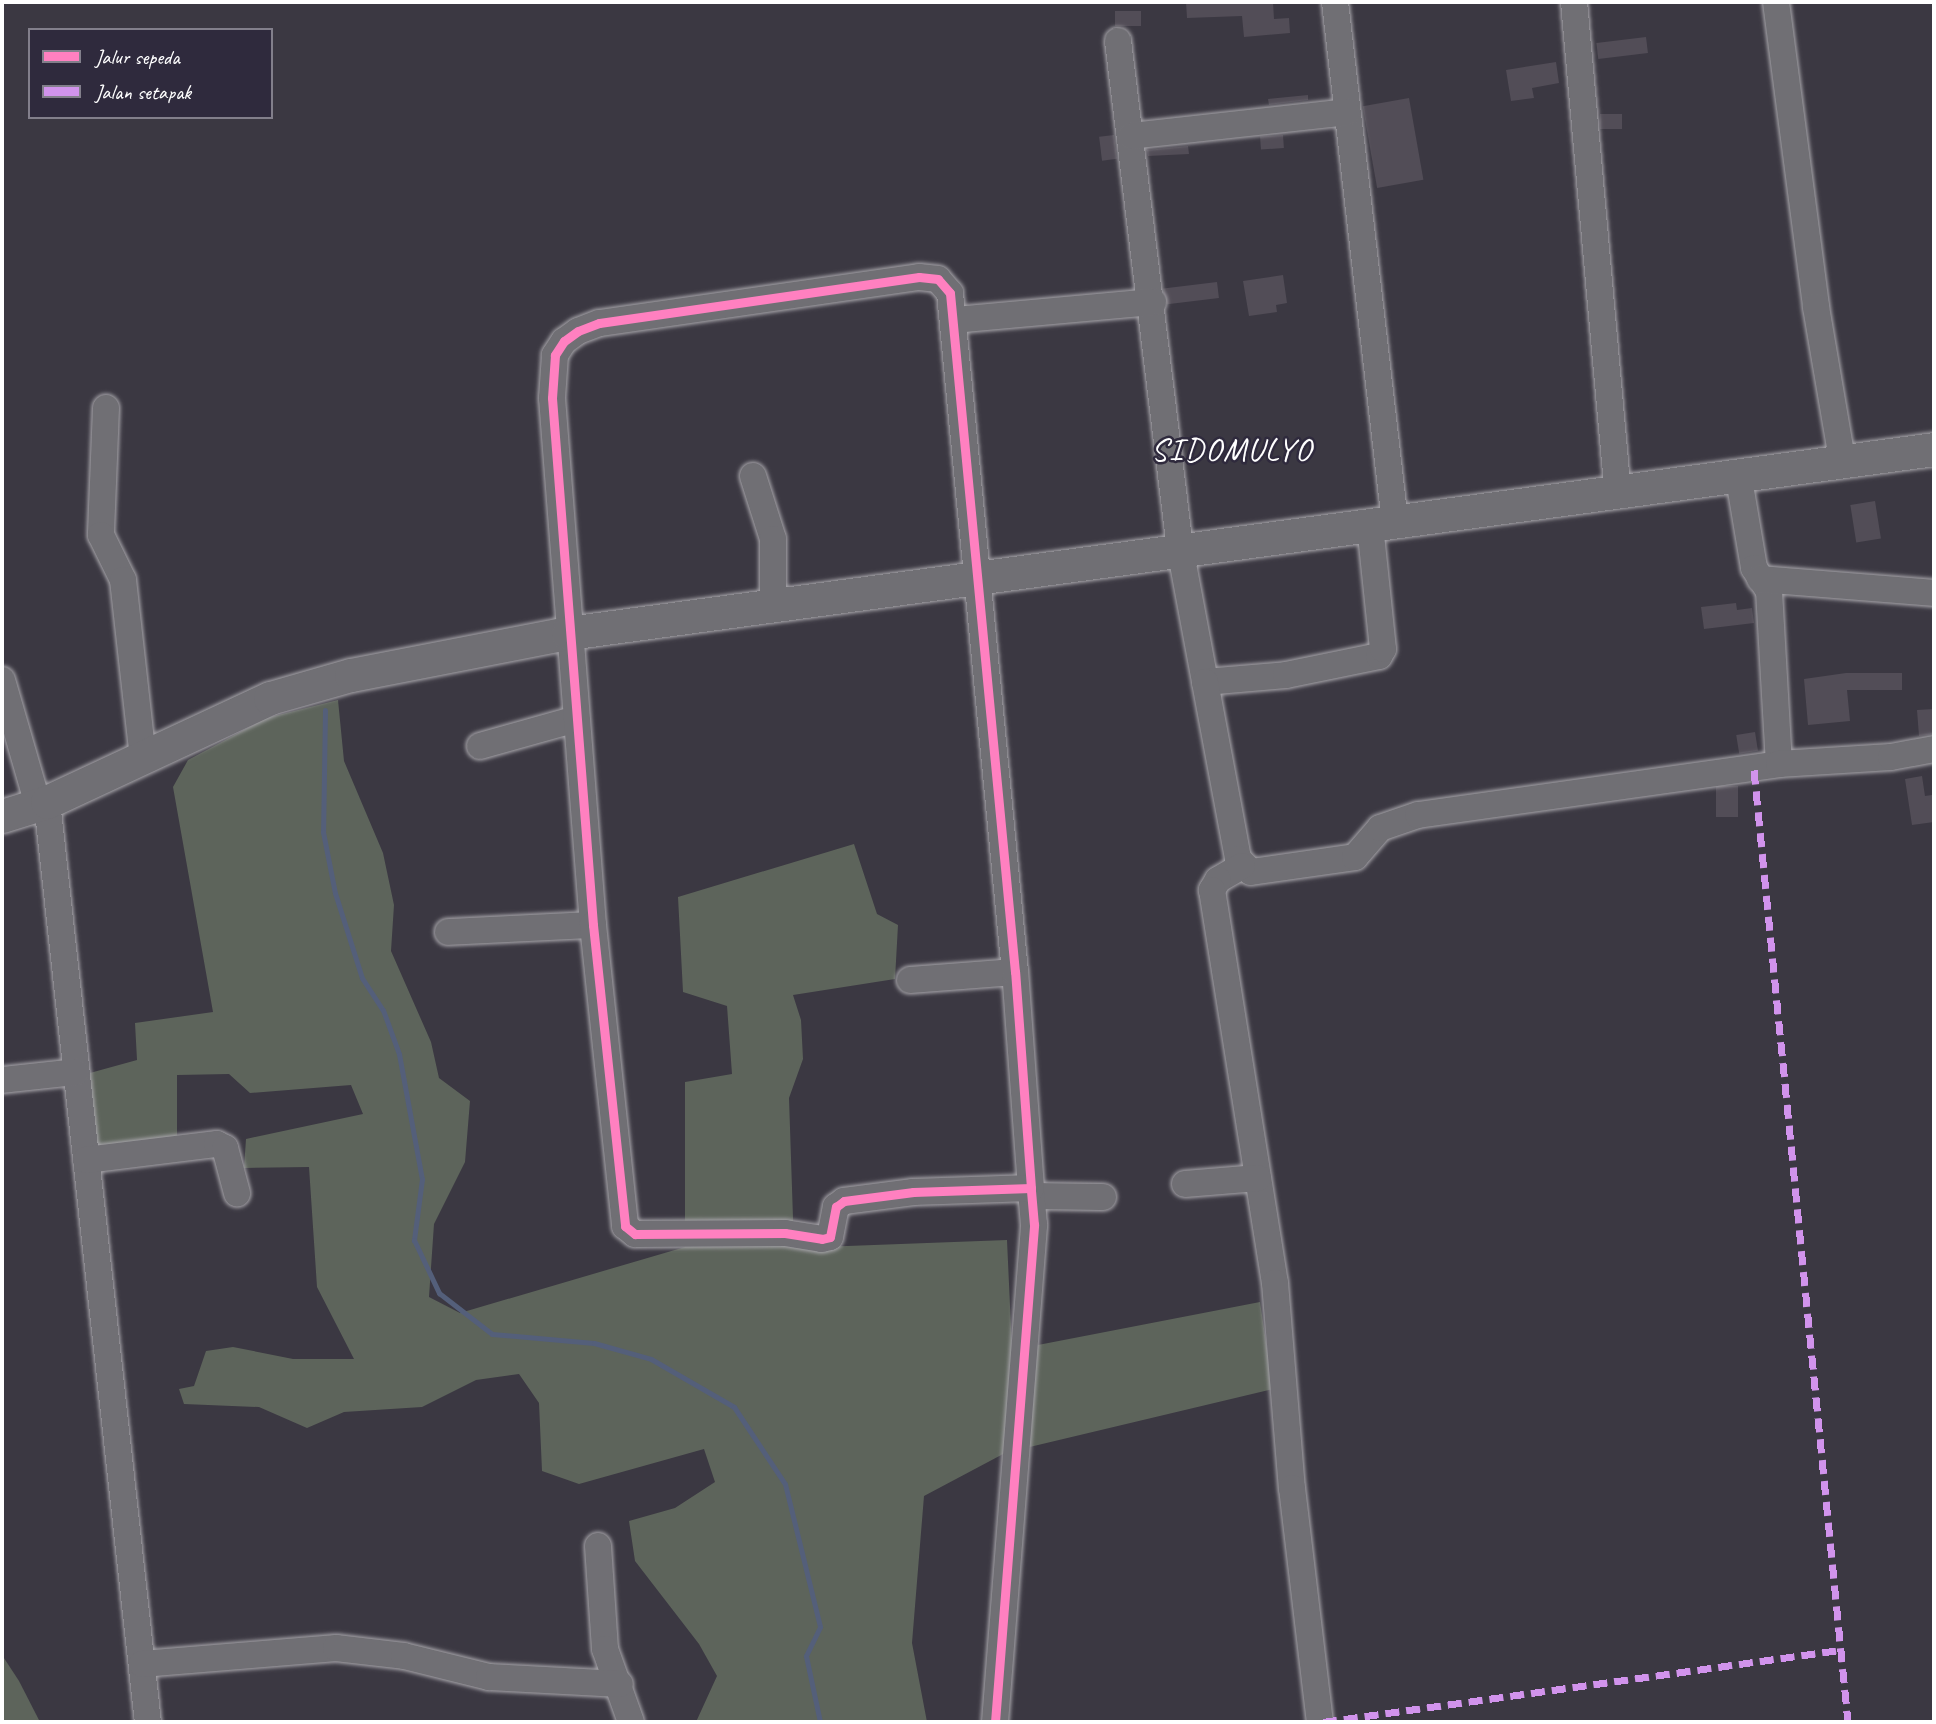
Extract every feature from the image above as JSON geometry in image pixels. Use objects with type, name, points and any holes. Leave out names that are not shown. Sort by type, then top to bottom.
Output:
[{"type":"main road","points":[[2,816],[43,803],[294,691],[351,675],[568,633],[975,580],[1180,548],[1934,449]]},
{"type":"street","points":[[1205,682],[1286,675],[1378,656],[1383,649],[1382,523],[1348,113],[1335,2]]},
{"type":"street","points":[[1574,2],[1618,492]]},
{"type":"street","points":[[1776,2],[1816,307],[1842,459]]},
{"type":"street","points":[[1118,41],[1153,302],[1180,548],[1242,866]]},
{"type":"street","points":[[1131,136],[1348,113]]},
{"type":"street","points":[[995,1722],[1002,1581],[1032,1267],[1031,1192],[1015,972],[975,580],[955,320],[945,285],[939,279],[919,277],[599,323],[564,341],[555,355],[552,398],[568,633],[621,1214],[628,1232],[785,1233],[822,1239],[830,1237],[836,1208],[844,1201],[914,1192],[1031,1192],[1102,1197]]},
{"type":"street","points":[[955,320],[1153,302]]},
{"type":"street","points":[[106,408],[101,535],[123,580],[143,759]]},
{"type":"street","points":[[1738,473],[1754,569],[1770,598],[1779,764]]},
{"type":"street","points":[[753,476],[773,539],[773,605]]},
{"type":"street","points":[[1760,579],[1934,593]]},
{"type":"street","points":[[2,680],[43,803],[76,1072],[148,1722]]},
{"type":"street","points":[[480,746],[576,719]]},
{"type":"street","points":[[1242,866],[1257,872],[1349,859],[1380,828],[1418,815],[1779,764],[1891,757],[1934,748]]},
{"type":"street","points":[[1242,866],[1218,880],[1212,890],[1275,1283],[1292,1488],[1320,1722]]},
{"type":"street","points":[[448,932],[593,925]]},
{"type":"street","points":[[910,980],[1015,972]]},
{"type":"street","points":[[2,1080],[76,1072]]},
{"type":"street","points":[[86,1160],[217,1144],[225,1148],[237,1193]]},
{"type":"street","points":[[1185,1184],[1258,1178]]},
{"type":"street","points":[[598,1546],[605,1649],[620,1684],[631,1722]]},
{"type":"street","points":[[142,1664],[337,1648],[404,1656],[489,1677],[620,1684]]},
{"type":"shaded area","points":[[338,700],[344,761],[383,853],[394,905],[391,951],[431,1042],[439,1078],[470,1101],[465,1162],[434,1224],[429,1297],[460,1313],[685,1247],[685,1082],[732,1074],[727,1006],[683,992],[678,897],[854,844],[877,914],[898,925],[895,979],[793,995],[801,1020],[803,1059],[789,1098],[794,1248],[1007,1240],[1012,1350],[1260,1302],[1273,1389],[1005,1453],[924,1496],[912,1643],[927,1722],[696,1722],[717,1676],[699,1644],[635,1561],[629,1521],[675,1508],[715,1482],[704,1449],[579,1484],[542,1471],[539,1403],[519,1374],[476,1380],[422,1407],[344,1412],[307,1428],[259,1407],[184,1404],[179,1389],[194,1386],[206,1351],[233,1347],[293,1359],[354,1359],[317,1287],[309,1167],[244,1168],[246,1139],[363,1114],[351,1085],[250,1093],[229,1074],[177,1075],[177,1141],[93,1148],[79,1076],[137,1060],[135,1023],[213,1012],[173,787],[188,760],[266,718]]},
{"type":"shaded area","points":[[2,1655],[19,1681],[40,1722],[2,1722]]},
{"type":"building","points":[[1186,2],[1273,2],[1274,19],[1289,18],[1290,33],[1244,37],[1242,16],[1187,18]]},
{"type":"building","points":[[1115,11],[1141,11],[1141,26],[1115,26]]},
{"type":"building","points":[[1646,37],[1648,53],[1598,59],[1596,43]]},
{"type":"building","points":[[1556,62],[1559,83],[1532,88],[1534,98],[1511,101],[1506,70]]},
{"type":"building","points":[[1308,95],[1308,100],[1269,105],[1268,99]]},
{"type":"building","points":[[1409,98],[1423,180],[1377,188],[1363,106]]},
{"type":"building","points":[[1600,114],[1622,114],[1622,129],[1600,129]]},
{"type":"building","points":[[1114,135],[1117,159],[1102,161],[1099,137]]},
{"type":"building","points":[[1283,135],[1284,148],[1261,150],[1260,137]]},
{"type":"building","points":[[1188,146],[1189,154],[1148,156],[1147,150]]},
{"type":"building","points":[[1283,275],[1287,303],[1276,305],[1277,312],[1249,316],[1243,281]]},
{"type":"building","points":[[1217,282],[1219,298],[1165,304],[1163,289]]},
{"type":"building","points":[[1875,501],[1881,539],[1856,542],[1850,505]]},
{"type":"building","points":[[1736,603],[1737,610],[1752,608],[1754,623],[1704,629],[1701,607]]},
{"type":"building","points":[[1846,673],[1902,673],[1902,690],[1847,690],[1850,721],[1808,725],[1804,679]]},
{"type":"building","points":[[1934,709],[1934,734],[1919,736],[1917,710]]},
{"type":"building","points":[[1755,732],[1758,751],[1739,754],[1736,735]]},
{"type":"building","points":[[1922,776],[1925,796],[1932,795],[1934,822],[1912,825],[1905,779]]},
{"type":"building","points":[[1716,786],[1738,786],[1738,817],[1716,817]]},
{"type":"waterway","points":[[325,710],[323,832],[335,893],[362,978],[383,1010],[399,1054],[422,1179],[414,1240],[439,1293],[492,1334],[594,1343],[651,1359],[734,1407],[785,1484],[820,1627],[806,1656],[820,1722]]},
{"type":"marked path","points":[[1754,770],[1848,1722]]},
{"type":"marked path","points":[[1323,1722],[1840,1650]]},
{"type":"cycle path","points":[[995,1722],[1034,1225],[1015,972],[950,293],[938,279],[919,277],[599,323],[578,331],[564,341],[555,355],[552,398],[593,925],[625,1226],[635,1234],[785,1233],[822,1239],[830,1237],[836,1207],[844,1201],[913,1192],[1031,1188]]},
{"type":"district","name":"SIDOMULYO","points":[[1232,450]]}]
